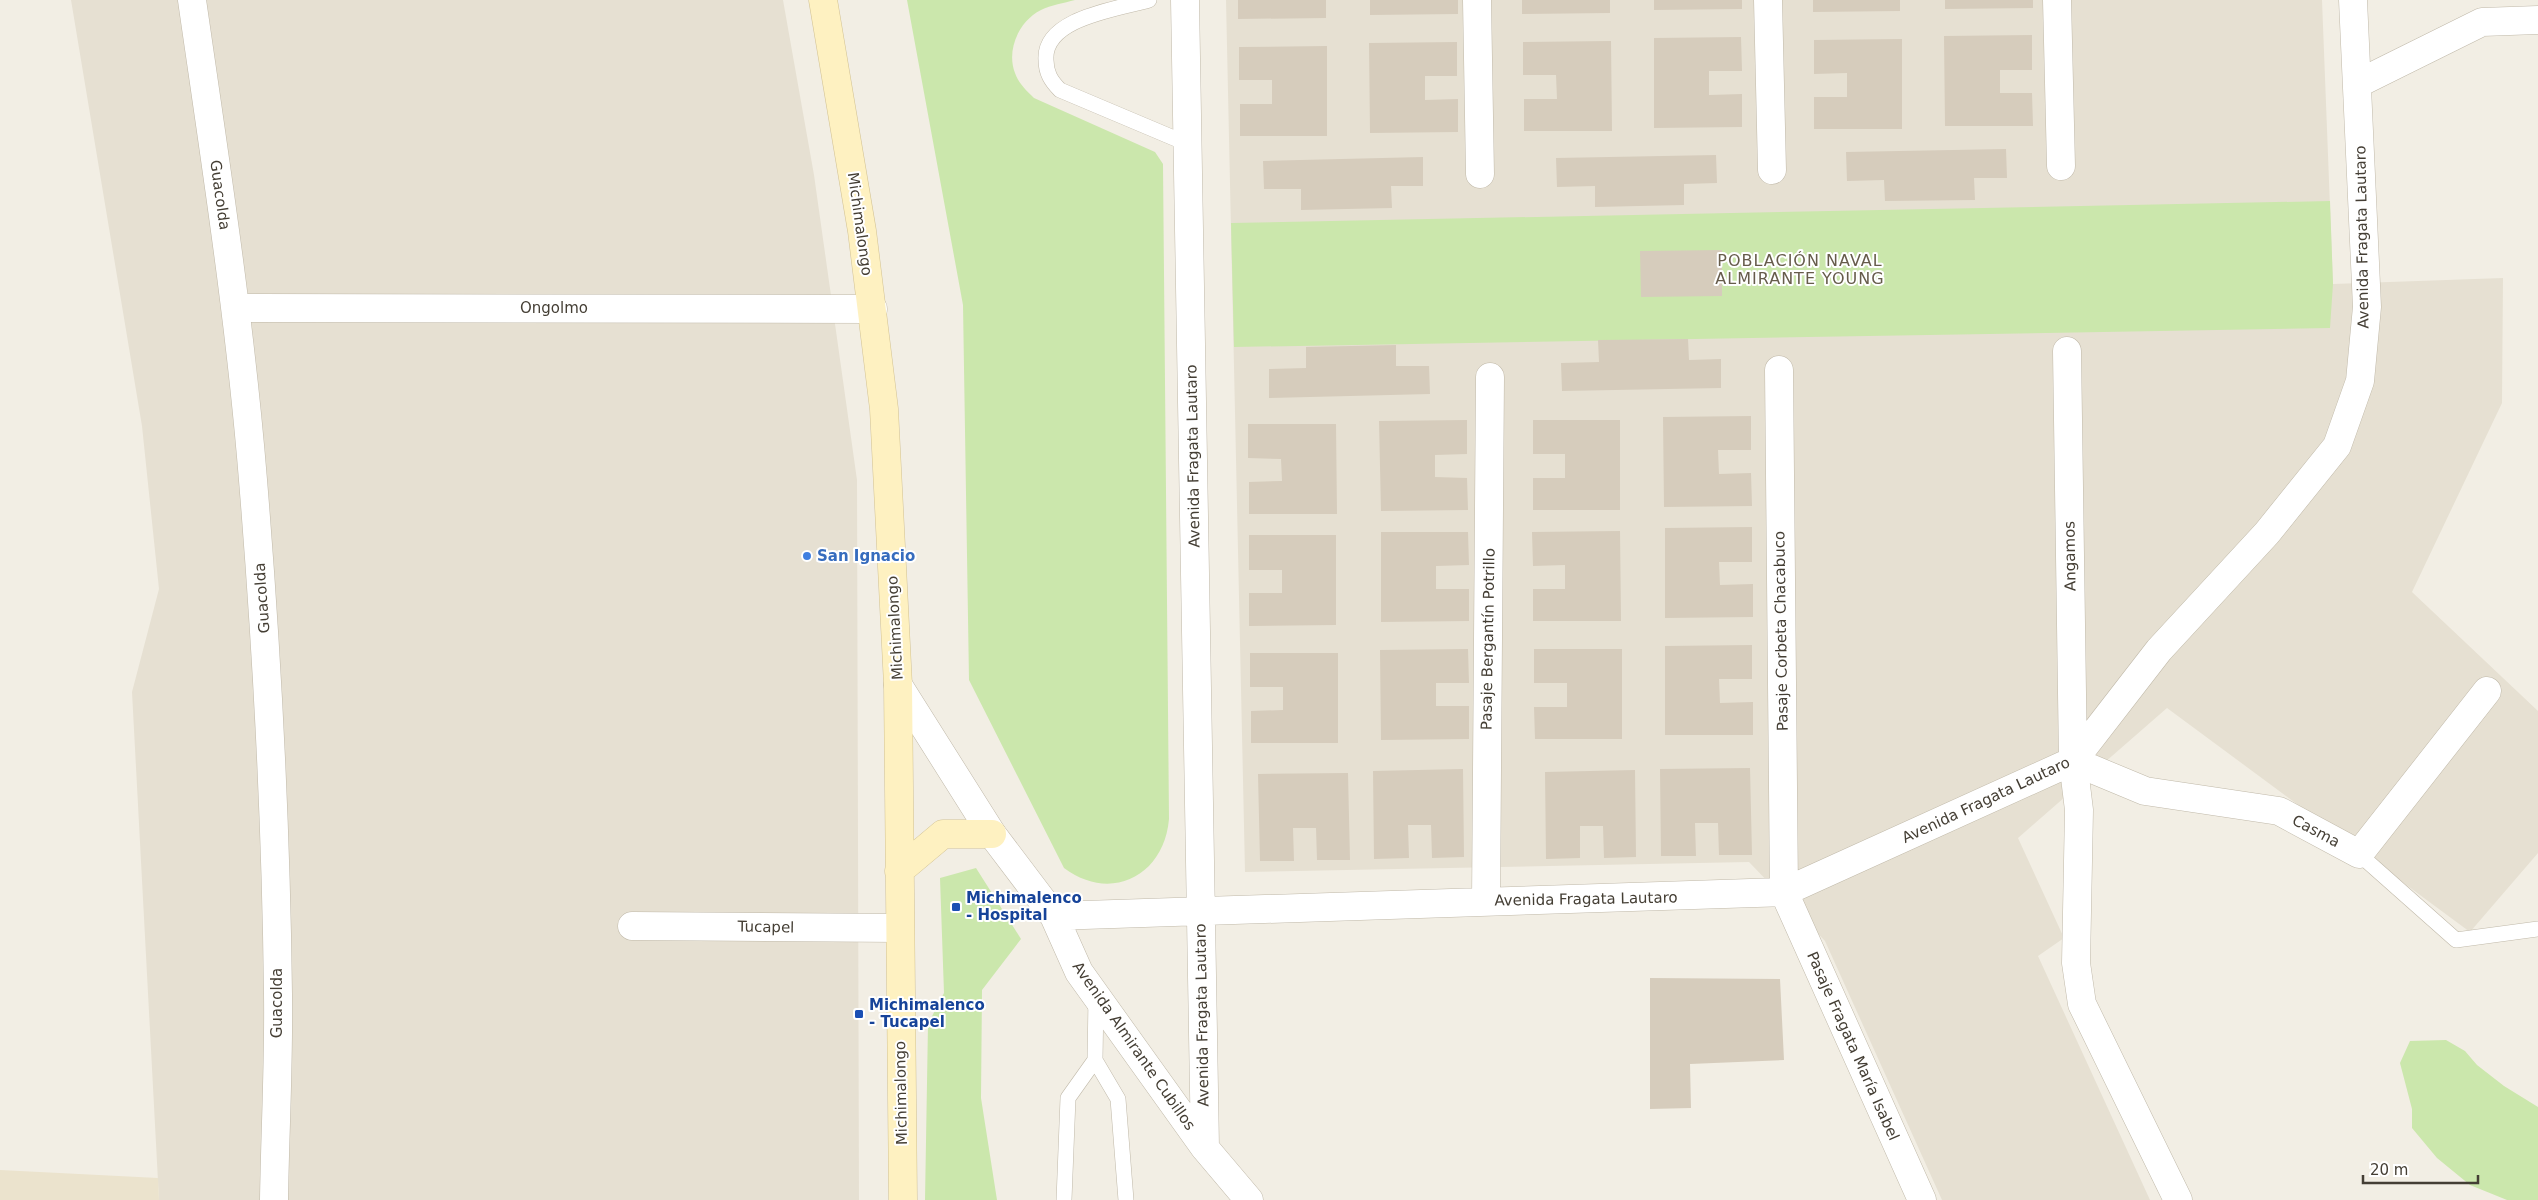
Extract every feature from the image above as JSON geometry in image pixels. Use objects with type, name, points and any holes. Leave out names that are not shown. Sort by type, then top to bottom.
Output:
[{"type":"main road","name":"Michimalongo","points":[[823,0],[846,130],[872,309],[884,410],[898,685],[903,1200]]},
{"type":"main road","points":[[899,871],[943,834],[992,834]]},
{"type":"street","name":"Guacolda","points":[[192,0],[236,308],[254,487],[266,648],[275,820],[278,998],[274,1200]]},
{"type":"street","name":"Avenida Fragata Lautaro","points":[[1185,0],[1205,1148]]},
{"type":"street","points":[[1477,0],[1480,174]]},
{"type":"street","points":[[1768,0],[1772,170]]},
{"type":"street","points":[[2057,0],[2061,166]]},
{"type":"street","name":"Avenida Fragata Lautaro","points":[[1054,916],[1784,892],[2073,761],[2159,650],[2267,533],[2336,446],[2360,380],[2367,307],[2353,0]]},
{"type":"street","points":[[2357,84],[2482,22],[2538,20]]},
{"type":"street","name":"Ongolmo","points":[[236,308],[872,309]]},
{"type":"street","name":"Angamos","points":[[2067,351],[2073,761]]},
{"type":"street","name":"Pasaje Corbeta Chacabuco","points":[[1778,370],[1784,892]]},
{"type":"street","name":"Pasaje Bergantín Potrillo","points":[[1486,901],[1490,377]]},
{"type":"street","name":"Avenida Almirante Cubillos","points":[[898,685],[992,834],[1054,916],[1079,972],[1205,1148],[1249,1200]]},
{"type":"street","points":[[2358,854],[2487,691]]},
{"type":"street","points":[[2073,761],[2079,810],[2076,963],[2082,1004],[2178,1200]]},
{"type":"street","name":"Casma","points":[[2073,761],[2145,791],[2279,811],[2358,854]]},
{"type":"street","name":"Pasaje Fragata María Isabel","points":[[1784,892],[1922,1200]]},
{"type":"street","name":"Tucapel","points":[[632,926],[899,928]]},
{"type":"lane","points":[[1149,0],[1074,22],[1061,28],[1051,39],[1045,53],[1046,68],[1051,80],[1060,90],[1188,144]]},
{"type":"lane","points":[[2358,854],[2456,940],[2538,929]]},
{"type":"lane","points":[[1096,995],[1095,1060],[1118,1099],[1126,1200]]},
{"type":"lane","points":[[1064,1200],[1068,1098],[1095,1060]]},
{"type":"shaded area","points":[[71,0],[783,0],[814,175],[857,480],[859,1200],[159,1200],[132,692],[159,589],[142,426]]},
{"type":"shaded area","points":[[1226,0],[2322,0],[2333,284],[2503,278],[2502,403],[2412,592],[2538,711],[2538,853],[2470,932],[2167,708],[2018,838],[2064,938],[2038,956],[2150,1200],[1942,1200],[1825,941],[1749,862],[1245,872]]},
{"type":"shaded area","points":[[0,1170],[158,1178],[159,1200],[0,1200]]},
{"type":"green space","points":[[907,0],[1075,0],[1041,10],[1026,21],[1013,46],[1013,64],[1017,77],[1023,87],[1034,98],[1155,152],[1163,164],[1169,819],[1165,839],[1157,856],[1146,869],[1132,878],[1117,883],[1100,883],[1082,878],[1064,868],[969,680],[963,305]]},
{"type":"green space","points":[[2330,201],[2333,284],[2330,328],[1234,347],[1231,223]]},
{"type":"green space","points":[[976,868],[1021,939],[982,990],[981,1098],[997,1200],[925,1200],[928,1024],[944,993],[940,878]]},
{"type":"green space","points":[[2446,1040],[2465,1051],[2477,1065],[2504,1086],[2538,1107],[2538,1200],[2507,1200],[2470,1185],[2437,1158],[2412,1128],[2412,1109],[2400,1063],[2410,1041]]},
{"type":"building","points":[[1238,0],[1326,0],[1326,18],[1238,19]]},
{"type":"building","points":[[1370,0],[1458,0],[1458,14],[1370,15]]},
{"type":"building","points":[[1522,0],[1610,0],[1610,13],[1522,14]]},
{"type":"building","points":[[1654,0],[1742,0],[1742,9],[1654,10]]},
{"type":"building","points":[[1813,0],[1900,0],[1900,11],[1813,12]]},
{"type":"building","points":[[1945,0],[2033,0],[2033,8],[1945,9]]},
{"type":"building","points":[[2032,35],[2032,70],[2000,70],[2000,93],[2032,93],[2033,126],[1945,126],[1944,36]]},
{"type":"building","points":[[1741,37],[1742,71],[1709,71],[1709,95],[1742,94],[1742,127],[1654,128],[1654,38]]},
{"type":"building","points":[[1902,39],[1902,129],[1814,129],[1814,97],[1847,97],[1847,73],[1814,74],[1814,40]]},
{"type":"building","points":[[1611,41],[1612,131],[1524,131],[1524,99],[1557,99],[1556,75],[1523,75],[1523,42]]},
{"type":"building","points":[[1457,42],[1457,76],[1425,76],[1425,100],[1458,99],[1458,132],[1370,133],[1369,43]]},
{"type":"building","points":[[1327,46],[1327,136],[1240,136],[1240,104],[1272,104],[1272,80],[1239,80],[1239,47]]},
{"type":"building","points":[[2006,149],[2007,178],[1974,178],[1975,200],[1885,201],[1884,180],[1847,181],[1846,152]]},
{"type":"building","points":[[1716,155],[1717,183],[1684,184],[1684,205],[1595,207],[1595,186],[1557,187],[1556,158]]},
{"type":"building","points":[[1423,157],[1423,186],[1391,186],[1392,208],[1301,210],[1301,189],[1264,189],[1263,161]]},
{"type":"building","points":[[1722,250],[1722,296],[1641,297],[1640,251]]},
{"type":"building","points":[[1688,339],[1689,360],[1721,359],[1721,388],[1562,391],[1561,363],[1599,362],[1598,340]]},
{"type":"building","points":[[1396,345],[1396,366],[1429,366],[1430,394],[1269,398],[1269,369],[1306,368],[1306,347]]},
{"type":"building","points":[[1751,416],[1751,450],[1718,450],[1719,474],[1751,473],[1752,506],[1664,507],[1663,417]]},
{"type":"building","points":[[1467,420],[1467,454],[1435,455],[1435,477],[1467,478],[1468,510],[1381,511],[1379,421]]},
{"type":"building","points":[[1533,420],[1620,420],[1620,510],[1533,510],[1533,478],[1565,478],[1565,454],[1533,454]]},
{"type":"building","points":[[1248,424],[1336,424],[1337,514],[1249,514],[1249,482],[1282,481],[1281,459],[1248,458]]},
{"type":"building","points":[[1752,527],[1752,562],[1719,562],[1720,585],[1753,584],[1753,617],[1665,618],[1665,528]]},
{"type":"building","points":[[1620,531],[1621,621],[1533,621],[1533,589],[1565,589],[1565,565],[1533,566],[1532,532]]},
{"type":"building","points":[[1381,532],[1468,532],[1469,565],[1436,566],[1436,589],[1469,589],[1469,621],[1381,622]]},
{"type":"building","points":[[1249,535],[1336,535],[1336,625],[1249,626],[1249,593],[1282,593],[1282,570],[1249,570]]},
{"type":"building","points":[[1752,645],[1752,679],[1719,679],[1720,703],[1753,702],[1753,735],[1665,735],[1665,646]]},
{"type":"building","points":[[1468,649],[1469,683],[1436,683],[1436,706],[1469,706],[1469,739],[1381,740],[1380,650]]},
{"type":"building","points":[[1534,649],[1622,649],[1622,739],[1535,739],[1534,707],[1567,707],[1567,683],[1534,683]]},
{"type":"building","points":[[1250,653],[1338,653],[1338,743],[1251,743],[1251,711],[1283,710],[1283,687],[1250,687]]},
{"type":"building","points":[[1750,768],[1752,855],[1719,855],[1718,823],[1695,823],[1696,856],[1661,856],[1660,769]]},
{"type":"building","points":[[1463,769],[1464,857],[1432,858],[1431,825],[1408,825],[1409,858],[1374,859],[1373,771]]},
{"type":"building","points":[[1635,770],[1636,857],[1604,858],[1603,826],[1580,826],[1580,858],[1546,859],[1545,772]]},
{"type":"building","points":[[1348,773],[1350,860],[1317,860],[1316,828],[1293,828],[1294,861],[1260,861],[1258,774]]},
{"type":"building","points":[[1650,978],[1780,979],[1784,1060],[1690,1064],[1691,1108],[1650,1109]]},
{"type":"place","name":"San Ignacio","points":[[807,556]]},
{"type":"place","name":"Michimalenco - Hospital","points":[[956,907]]},
{"type":"place","name":"Michimalenco - Tucapel","points":[[859,1014]]},
{"type":"district","name":"POBLACIÓN NAVAL ALMIRANTE YOUNG","points":[[1800,269]]}]
